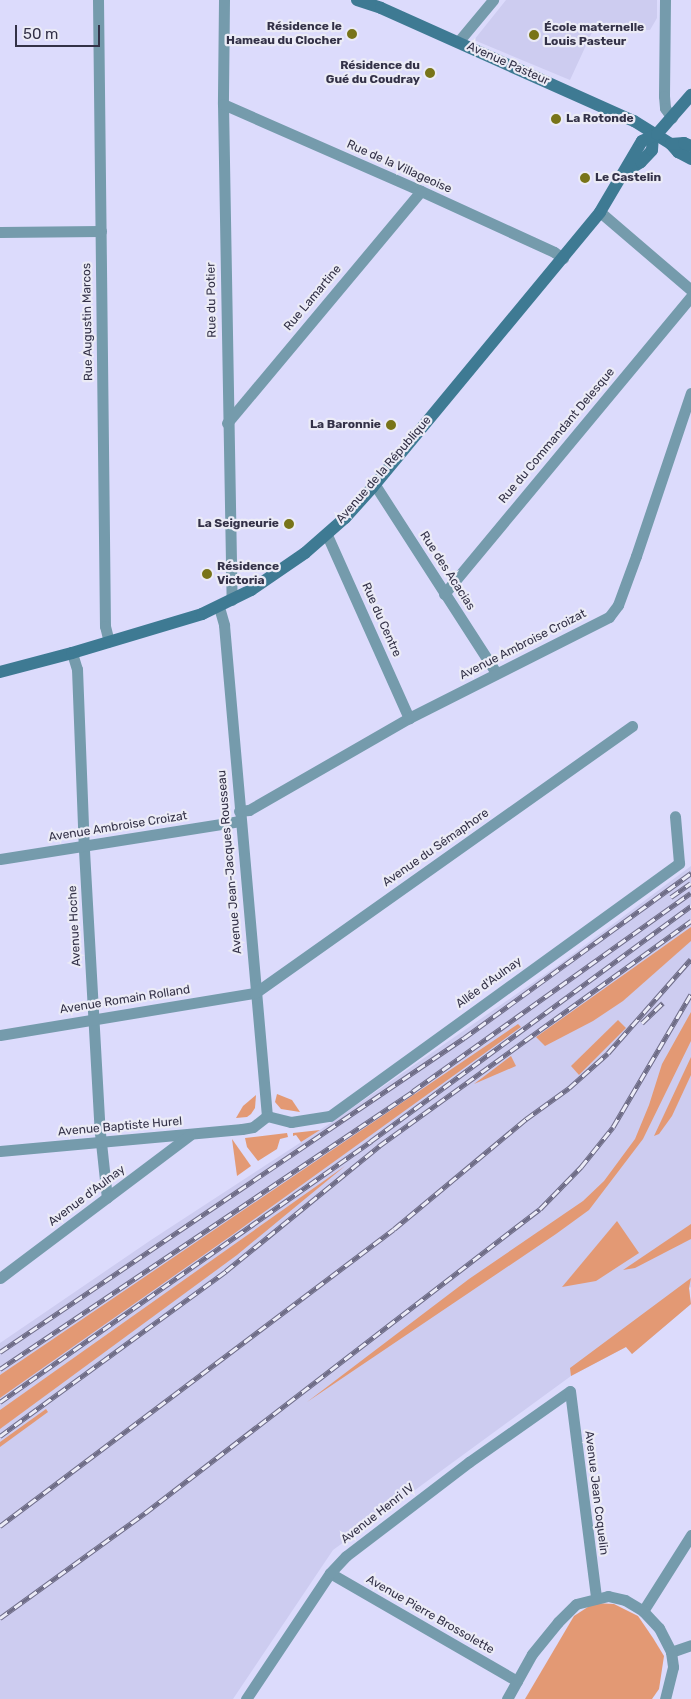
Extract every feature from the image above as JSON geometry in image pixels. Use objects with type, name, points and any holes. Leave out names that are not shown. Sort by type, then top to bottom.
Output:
[{"type":"main road","name":"Avenue Pasteur","points":[[357,0],[458,42],[634,120],[671,144],[678,152],[691,159]]},
{"type":"main road","points":[[655,135],[691,95]]},
{"type":"main road","name":"Avenue de la République","points":[[0,672],[72,653],[202,614],[219,607],[280,572],[327,535],[375,485],[600,212],[626,171],[641,162],[652,150],[655,135]]},
{"type":"main road","points":[[671,144],[684,143],[691,146]]},
{"type":"street","name":"Rue Augustin Marcos","points":[[98,0],[104,626],[109,642]]},
{"type":"street","name":"Rue du Potier","points":[[224,0],[223,104],[227,423],[232,600]]},
{"type":"street","points":[[458,42],[493,0]]},
{"type":"street","points":[[665,0],[664,96],[665,108],[672,118]]},
{"type":"street","name":"Rue de la Villageoise","points":[[223,104],[421,191],[554,252],[562,258]]},
{"type":"street","name":"Rue Lamartine","points":[[227,423],[421,191]]},
{"type":"street","points":[[600,212],[691,290]]},
{"type":"street","points":[[0,232],[101,231]]},
{"type":"street","name":"Rue du Commandant Delesque","points":[[444,594],[691,296]]},
{"type":"street","name":"Avenue Ambroise Croizat","points":[[0,859],[84,846],[240,816],[409,718],[609,617],[613,612],[636,556],[691,393]]},
{"type":"street","name":"Rue des Acacias","points":[[375,485],[496,673]]},
{"type":"street","name":"Rue du Centre","points":[[327,535],[409,718]]},
{"type":"street","name":"Avenue Jean-Jacques Rousseau","points":[[219,607],[224,625],[267,1116]]},
{"type":"street","name":"Avenue Hoche","points":[[72,653],[77,669],[84,846],[101,1141],[107,1198]]},
{"type":"street","name":"Avenue du Sémaphore","points":[[256,992],[632,726]]},
{"type":"street","name":"Allée d'Aulnay","points":[[267,1116],[291,1122],[330,1116],[679,863],[675,816]]},
{"type":"street","name":"Avenue Romain Rolland","points":[[0,1035],[256,992]]},
{"type":"street","name":"Avenue Baptiste Hurel","points":[[0,1151],[242,1129],[253,1127],[267,1116]]},
{"type":"street","name":"Avenue d'Aulnay","points":[[0,1278],[190,1135]]},
{"type":"street","name":"Avenue Henri IV","points":[[246,1699],[330,1573],[346,1556],[393,1519],[570,1391]]},
{"type":"street","name":"Avenue Jean Coquelin","points":[[570,1391],[596,1598]]},
{"type":"street","points":[[643,1611],[691,1535]]},
{"type":"street","name":"Avenue Pierre Brossolette","points":[[330,1573],[516,1681]]},
{"type":"street","points":[[507,1699],[532,1654],[558,1622],[576,1604],[608,1596],[625,1600],[643,1611],[659,1628],[671,1652],[674,1667],[665,1699]]},
{"type":"street","points":[[671,1652],[691,1645]]},
{"type":"shaded area","name":"École maternelle Louis Pasteur","points":[[506,0],[657,0],[657,18],[650,30],[594,28],[570,80],[474,40]]},
{"type":"shaded area","points":[[691,866],[691,1287],[689,1288],[691,1304],[632,1354],[626,1347],[571,1376],[333,1550],[233,1699],[0,1699],[0,1343],[151,1240],[332,1122],[557,966]]},
{"type":"shaded area","points":[[691,927],[691,941],[623,1001],[593,1021],[545,1046],[536,1037]]},
{"type":"shaded area","points":[[691,1012],[691,1041],[643,1139],[589,1210],[307,1402],[469,1279],[583,1201],[604,1181],[635,1139],[649,1105],[662,1064]]},
{"type":"shaded area","points":[[618,1020],[626,1028],[579,1075],[571,1066]]},
{"type":"shaded area","points":[[518,1024],[521,1027],[235,1233],[0,1398],[0,1375]]},
{"type":"shaded area","points":[[511,1056],[516,1066],[474,1084]]},
{"type":"shaded area","points":[[691,1057],[691,1075],[672,1116],[659,1134],[654,1136]]},
{"type":"shaded area","points":[[277,1094],[292,1100],[300,1112],[281,1109],[275,1102]]},
{"type":"shaded area","points":[[256,1095],[255,1108],[251,1114],[247,1117],[236,1118],[243,1106]]},
{"type":"shaded area","points":[[320,1130],[301,1142],[296,1135],[293,1136],[293,1133]]},
{"type":"shaded area","points":[[287,1133],[288,1137],[280,1139],[277,1149],[258,1161],[247,1147],[245,1138]]},
{"type":"shaded area","points":[[232,1139],[251,1166],[237,1176]]},
{"type":"shaded area","points":[[345,1166],[237,1255],[0,1429],[0,1410]]},
{"type":"shaded area","points":[[617,1221],[639,1253],[596,1281],[562,1287]]},
{"type":"shaded area","points":[[691,1224],[691,1239],[635,1268],[623,1270]]},
{"type":"shaded area","points":[[691,1278],[689,1288],[691,1304],[632,1354],[626,1347],[571,1376],[570,1368]]},
{"type":"shaded area","points":[[46,1409],[48,1412],[0,1447],[0,1442]]},
{"type":"shaded area","points":[[594,1603],[614,1604],[638,1616],[664,1656],[659,1689],[652,1699],[525,1699],[574,1616]]},
{"type":"railway","points":[[0,1352],[464,1038],[691,873]]},
{"type":"railway","points":[[671,897],[691,883]]},
{"type":"railway","points":[[0,1369],[413,1091],[691,893]]},
{"type":"railway","points":[[0,1402],[371,1141],[691,906]]},
{"type":"railway","points":[[0,1436],[226,1271],[379,1146],[691,921]]},
{"type":"railway","points":[[0,1526],[394,1229],[526,1119],[569,1088],[608,1053],[691,959]]},
{"type":"railway","points":[[0,1618],[145,1513],[540,1209],[581,1167],[613,1127],[691,994]]},
{"type":"railway","points":[[642,1023],[663,1003]]},
{"type":"place","name":"Résidence le Hameau du Clocher","points":[[352,34]]},
{"type":"place","name":"École maternelle Louis Pasteur","points":[[534,35]]},
{"type":"place","name":"Résidence du Gué du Coudray","points":[[430,73]]},
{"type":"place","name":"La Rotonde","points":[[556,119]]},
{"type":"place","name":"Le Castelin","points":[[585,178]]},
{"type":"place","name":"La Baronnie","points":[[391,425]]},
{"type":"place","name":"La Seigneurie","points":[[289,524]]},
{"type":"place","name":"Résidence Victoria","points":[[207,574]]}]
